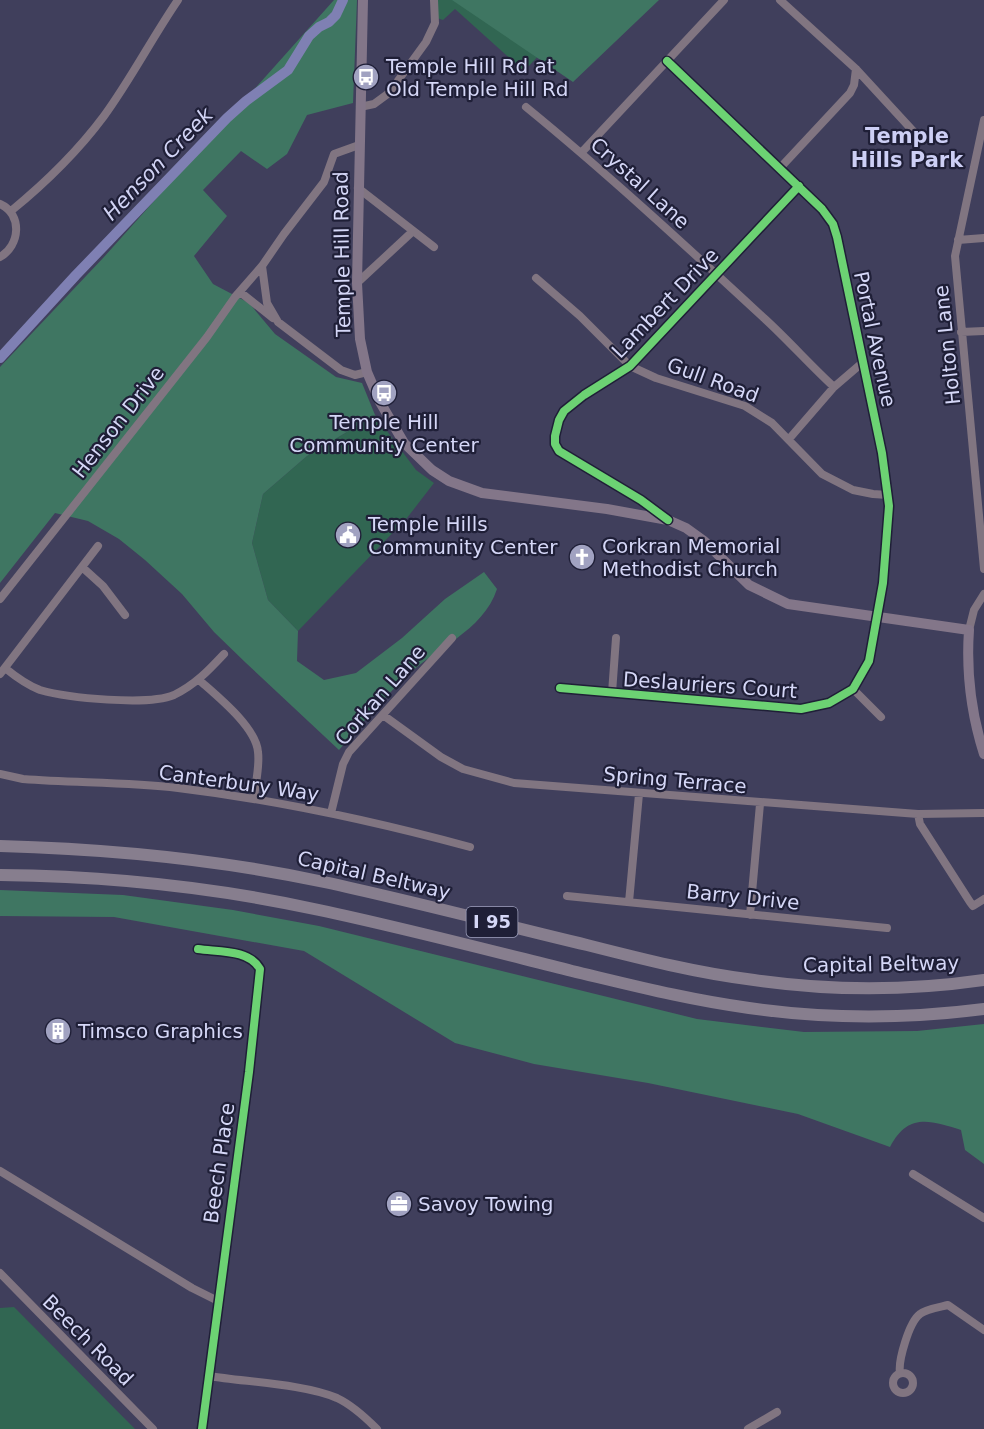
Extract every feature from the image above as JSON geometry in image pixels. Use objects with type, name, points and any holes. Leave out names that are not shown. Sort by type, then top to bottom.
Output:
[{"type":"highway","name":"Capital Beltway","points":[[0,846],[130,853],[272,872],[366,892],[672,966],[756,981],[866,988],[984,980]]},
{"type":"highway","name":"I 95","points":[[0,875],[128,881],[267,900],[359,919],[665,993],[751,1008],[864,1016],[936,1014],[984,1009]]},
{"type":"main road","name":"Temple Hill Road","points":[[363,0],[357,283],[360,339],[366,372],[380,402],[404,443],[432,470],[449,481],[482,493],[616,510],[668,520],[686,528],[704,541],[748,585],[788,604],[969,630]]},
{"type":"main road","points":[[930,625],[960,638],[968,657]]},
{"type":"main road","points":[[969,630],[970,698],[984,754]]},
{"type":"street","points":[[11,211],[46,179],[98,123],[142,59],[178,0]]},
{"type":"street","points":[[360,107],[374,104],[389,93],[431,36],[436,17],[434,0]]},
{"type":"street","points":[[582,152],[724,0]]},
{"type":"street","points":[[780,0],[856,69],[914,132]]},
{"type":"street","name":"Portal Avenue","points":[[667,61],[822,209],[836,231],[862,363],[874,409],[888,495],[888,527],[878,617],[869,661],[853,689]]},
{"type":"street","points":[[780,168],[850,93],[856,69]]},
{"type":"street","name":"Crystal Lane","points":[[526,107],[582,152],[766,320],[834,387]]},
{"type":"street","name":"Holton Lane","points":[[984,120],[981,158],[955,256],[984,569]]},
{"type":"street","name":"Henson Drive","points":[[0,599],[262,266],[324,182],[334,154],[359,145]]},
{"type":"street","name":"Lambert Drive","points":[[668,520],[641,500],[559,451],[555,444],[556,429],[564,411],[584,395],[630,366],[799,186]]},
{"type":"street","points":[[358,188],[434,247]]},
{"type":"street","points":[[0,204],[11,211],[16,226],[16,234],[10,249],[0,257]]},
{"type":"street","points":[[357,283],[412,232]]},
{"type":"street","points":[[958,240],[984,238]]},
{"type":"street","points":[[262,266],[267,303],[279,322]]},
{"type":"street","name":"Gull Road","points":[[536,278],[580,316],[630,366],[656,378],[745,406],[772,423],[812,465],[828,477],[853,490],[888,495]]},
{"type":"street","points":[[240,292],[341,370],[355,375],[366,372]]},
{"type":"street","points":[[962,332],[984,332]]},
{"type":"street","points":[[789,439],[834,387],[862,363]]},
{"type":"street","points":[[972,436],[984,435]]},
{"type":"street","points":[[98,546],[2,671],[41,690],[66,695],[135,701],[161,699],[172,695],[199,680],[224,654]]},
{"type":"street","points":[[82,567],[103,586],[125,615]]},
{"type":"street","points":[[969,630],[974,610],[984,594]]},
{"type":"street","name":"Corkan Lane","points":[[332,813],[343,764],[349,752],[452,638]]},
{"type":"street","points":[[612,693],[616,638]]},
{"type":"street","points":[[199,680],[247,726],[256,742],[258,761],[254,799]]},
{"type":"street","name":"Deslauriers Court","points":[[560,688],[801,709],[829,703],[853,689]]},
{"type":"street","points":[[853,689],[881,717]]},
{"type":"street","name":"Spring Terrace","points":[[383,715],[441,758],[463,769],[514,783],[760,804],[918,814],[984,813]]},
{"type":"street","name":"Canterbury Way","points":[[0,774],[32,779],[177,788],[254,799],[332,813],[470,847]]},
{"type":"street","points":[[629,902],[639,794]]},
{"type":"street","points":[[750,915],[760,804]]},
{"type":"street","points":[[918,814],[920,824],[973,906],[984,899]]},
{"type":"street","name":"Barry Drive","points":[[567,896],[887,928]]},
{"type":"street","name":"Beech Place","points":[[198,949],[243,955],[256,963],[260,969],[249,1072],[202,1429]]},
{"type":"street","points":[[0,1171],[192,1288],[218,1300]]},
{"type":"street","points":[[913,1174],[984,1218]]},
{"type":"street","name":"Beech Road","points":[[0,1274],[153,1429]]},
{"type":"street","points":[[900,1373],[899,1366],[903,1348],[920,1314],[948,1305],[984,1330]]},
{"type":"street","points":[[209,1376],[271,1384],[334,1397],[350,1406],[377,1429]]},
{"type":"street","points":[[748,1429],[777,1412]]},
{"type":"green space","points":[[334,0],[357,0],[353,103],[307,115],[287,154],[267,169],[241,151],[203,190],[227,216],[194,256],[213,284],[249,303],[275,334],[336,377],[362,383],[375,415],[307,456],[263,494],[252,543],[268,600],[298,631],[297,661],[324,680],[356,673],[402,638],[445,599],[484,572],[497,589],[481,617],[405,678],[339,750],[214,632],[182,594],[145,560],[119,539],[88,521],[55,513],[0,583],[0,367],[104,257]]},
{"type":"green space","points":[[434,0],[592,0],[524,71],[455,9],[443,20],[437,18]]},
{"type":"green space","points":[[452,0],[659,0],[573,82]]},
{"type":"green space","points":[[375,415],[416,470],[434,483],[407,518],[298,631],[268,600],[252,543],[263,494],[307,456]]},
{"type":"green space","points":[[0,890],[123,895],[233,910],[319,926],[697,1019],[804,1032],[917,1031],[984,1024],[984,1164],[965,1150],[961,1130],[949,1126],[929,1122],[912,1124],[897,1136],[890,1147],[798,1114],[648,1083],[534,1064],[455,1043],[304,951],[114,917],[0,916]]},
{"type":"green space","points":[[14,1307],[135,1429],[0,1429],[0,1308]]},
{"type":"waterway","name":"Henson Creek","points":[[0,358],[76,275],[227,118],[288,70],[309,36],[336,15],[343,0]]},
{"type":"cycle path","points":[[560,688],[801,709],[829,703],[853,689],[869,661],[883,583],[889,506],[882,453],[833,224],[822,209],[667,61]]},
{"type":"cycle path","points":[[668,520],[641,500],[559,451],[555,444],[559,420],[564,411],[584,395],[630,366],[799,186]]},
{"type":"cycle path","points":[[198,949],[241,955],[255,963],[260,969],[249,1072],[202,1429]]},
{"type":"place","name":"Temple Hill Rd at Old Temple Hill Rd","points":[[366,77]]},
{"type":"place","name":"Temple Hill Community Center","points":[[384,393]]},
{"type":"place","name":"Temple Hills Community Center","points":[[348,535]]},
{"type":"place","name":"Corkran Memorial Methodist Church","points":[[582,557]]},
{"type":"place","name":"Timsco Graphics","points":[[58,1031]]},
{"type":"place","name":"Savoy Towing","points":[[399,1204]]},
{"type":"district","name":"Temple Hills Park","points":[[907,148]]}]
